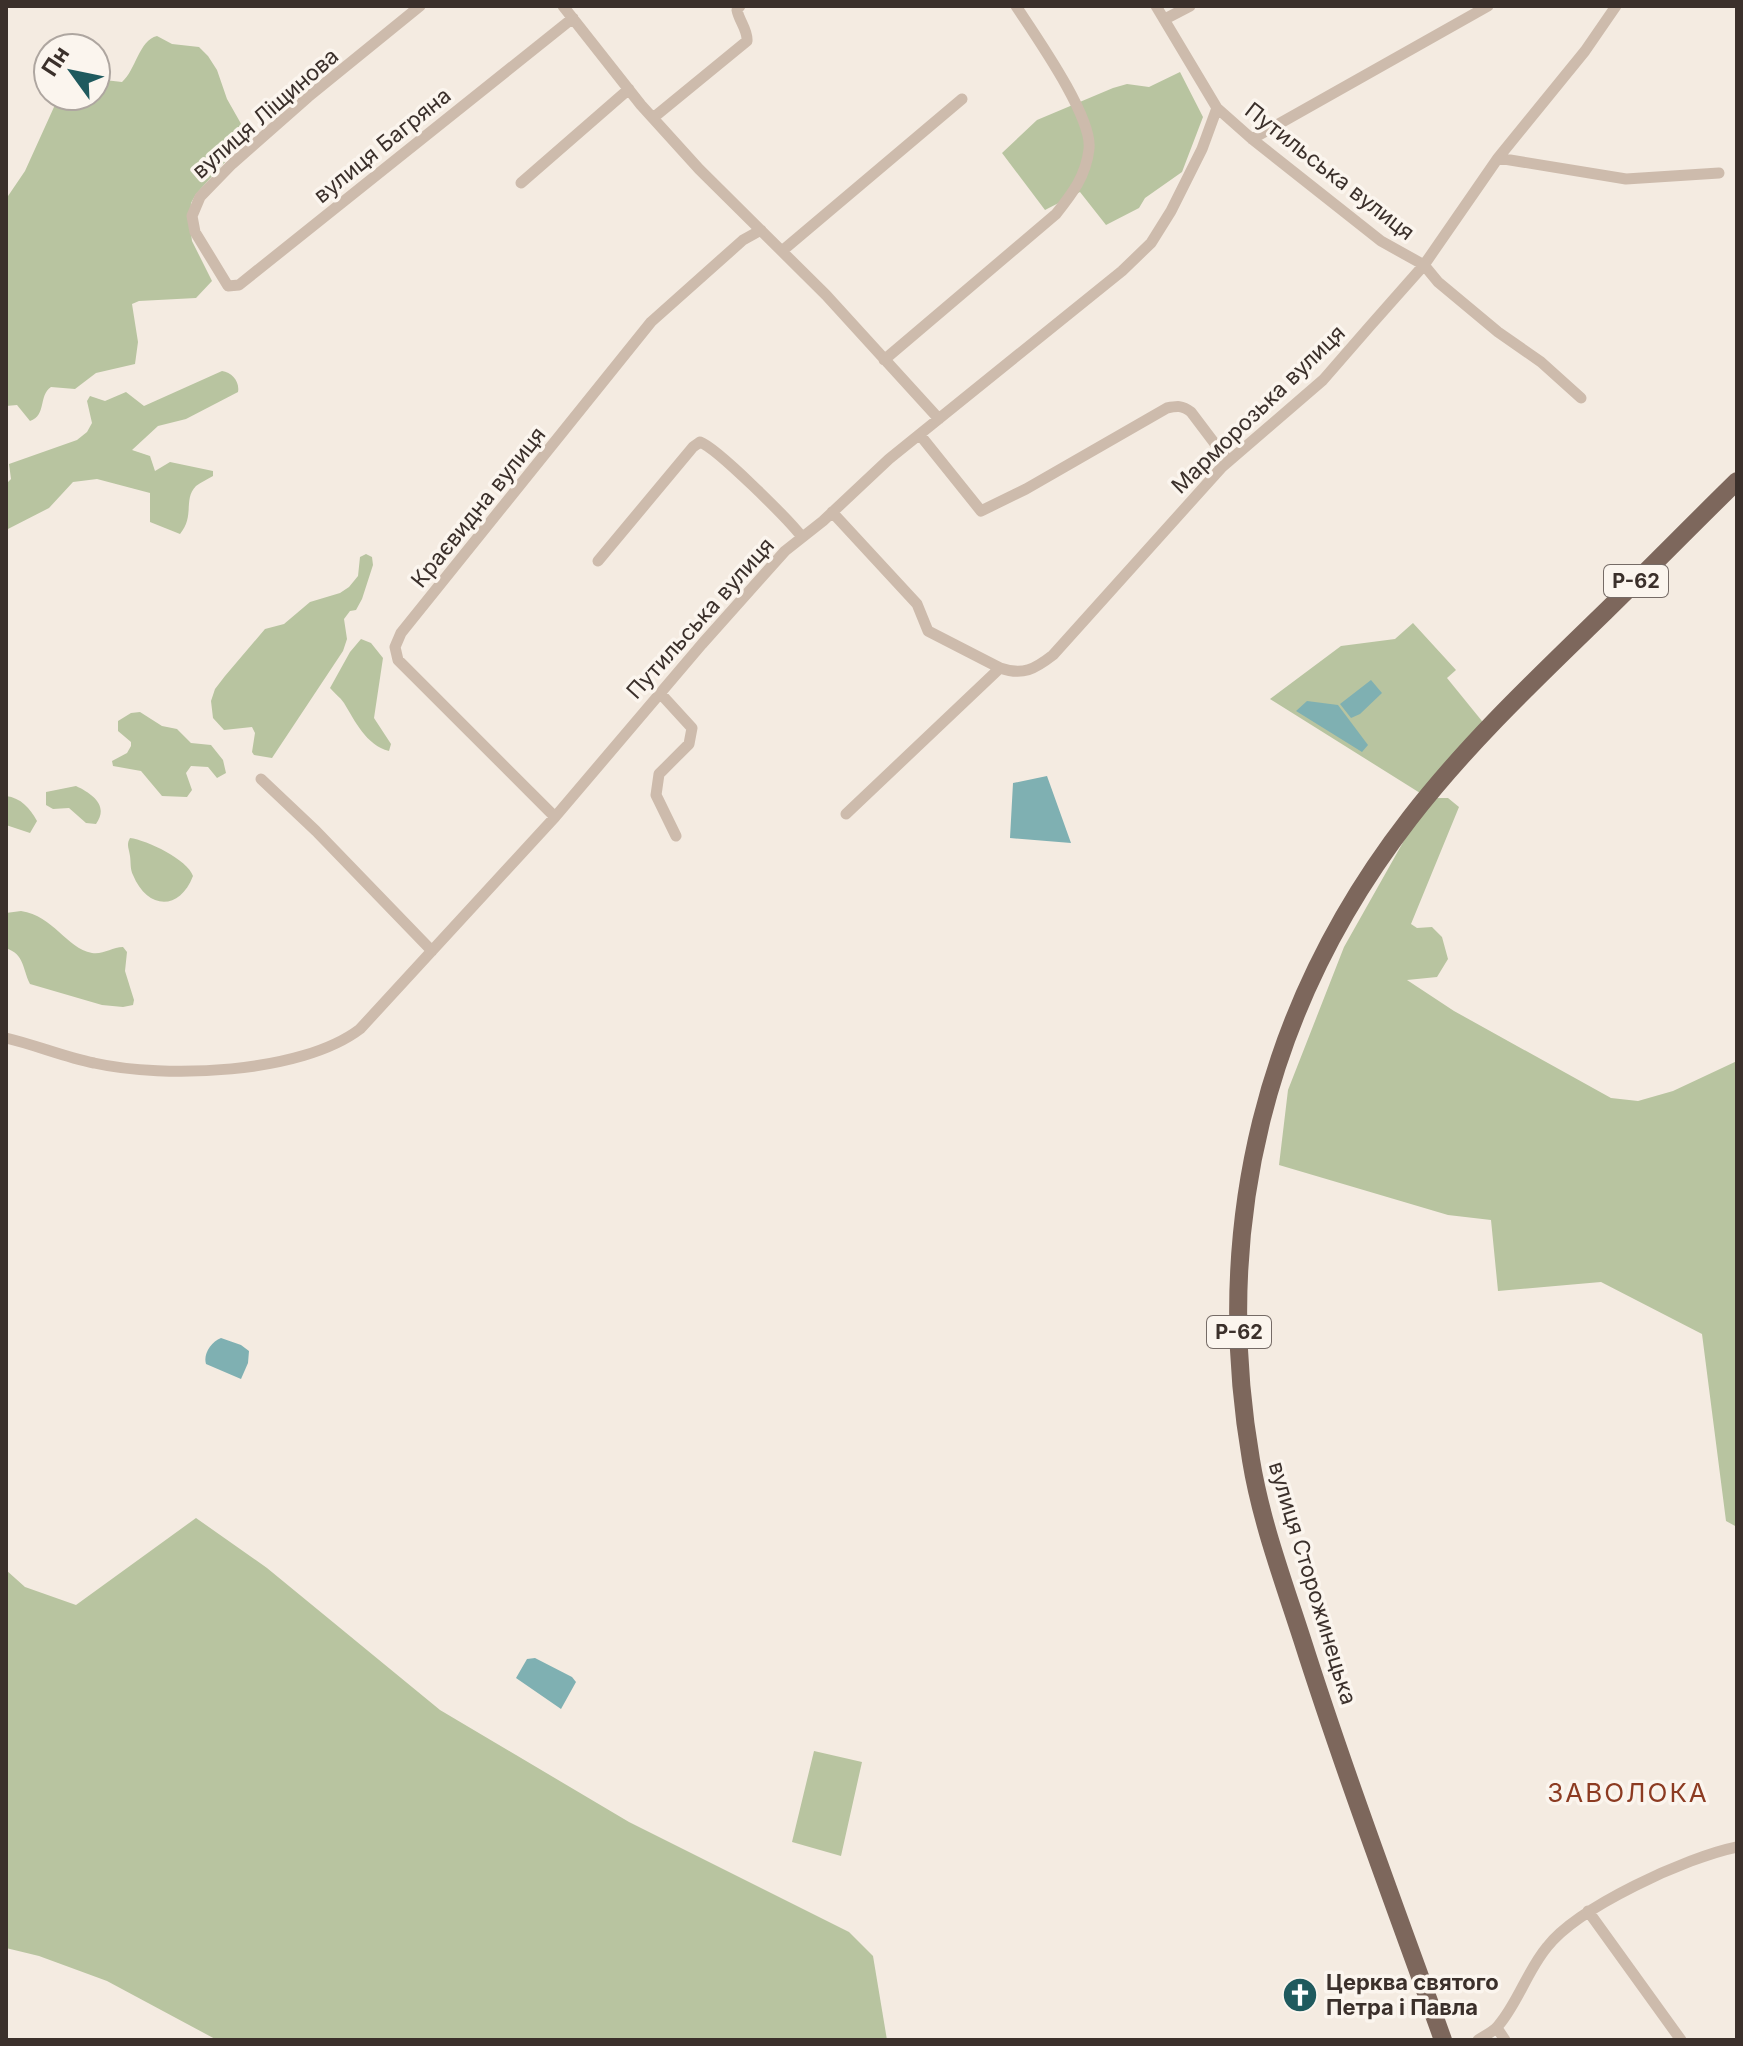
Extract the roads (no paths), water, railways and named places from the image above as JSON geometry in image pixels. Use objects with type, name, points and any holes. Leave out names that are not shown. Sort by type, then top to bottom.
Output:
[{"type":"main road","name":"вулиця Сторожинецька","points":[[1443,2040],[1318,1692],[1267,1529],[1251,1460],[1241,1370],[1237,1282],[1243,1208],[1255,1145],[1280,1056],[1313,975],[1356,894],[1410,818],[1489,725],[1737,481]]},
{"type":"street","name":"вулиця Ліщинова","points":[[219,272],[195,232],[192,216],[200,197],[232,164],[308,97],[420,6]]},
{"type":"street","points":[[563,6],[653,118],[699,169],[782,251],[939,419]]},
{"type":"street","points":[[653,118],[747,41],[747,32],[737,15],[740,6]]},
{"type":"street","points":[[884,360],[1056,214],[1079,185],[1090,146],[1085,123],[1059,74],[1016,6]]},
{"type":"street","points":[[1156,6],[1217,108]]},
{"type":"street","points":[[1165,19],[1190,6]]},
{"type":"street","points":[[1252,139],[1488,6]]},
{"type":"street","name":"Марморозька вулиця","points":[[1000,668],[1012,672],[1036,669],[1053,655],[1228,461],[1323,380],[1424,265],[1498,158],[1585,51],[1616,6]]},
{"type":"street","name":"вулиця Багряна","points":[[219,272],[228,286],[239,285],[573,18]]},
{"type":"street","points":[[521,183],[629,89]]},
{"type":"street","points":[[782,251],[962,99]]},
{"type":"street","name":"Путильська вулиця","points":[[6,1038],[80,1060],[148,1071],[233,1068],[296,1058],[332,1047],[360,1029],[555,817],[777,559],[939,419],[1122,271],[1151,243],[1189,176],[1217,108],[1381,241],[1424,265],[1438,282],[1498,332],[1541,362],[1581,398]]},
{"type":"street","points":[[1498,158],[1626,179],[1719,173]]},
{"type":"street","name":"Краєвидна вулиця","points":[[555,817],[398,660],[395,647],[401,633],[651,322],[743,240],[761,230]]},
{"type":"street","points":[[920,435],[981,511],[1172,407],[1183,407],[1191,412],[1228,461]]},
{"type":"street","points":[[598,561],[700,442],[712,448],[802,537]]},
{"type":"street","points":[[832,512],[917,604],[928,631],[1000,668],[846,814]]},
{"type":"street","points":[[660,693],[692,728],[689,744],[659,774],[656,795],[676,836]]},
{"type":"street","points":[[261,779],[432,951]]},
{"type":"street","points":[[1478,2040],[1497,2028],[1546,1947],[1566,1926],[1588,1911],[1682,1864],[1737,1847]]},
{"type":"street","points":[[1588,1911],[1681,2040]]},
{"type":"street","points":[[1497,2028],[1505,2040]]},
{"type":"water","points":[[1371,680],[1382,693],[1360,714],[1351,718],[1340,704]]},
{"type":"water","points":[[1307,701],[1338,705],[1368,745],[1362,752],[1296,711]]},
{"type":"water","points":[[1047,776],[1071,843],[1010,838],[1013,783]]},
{"type":"water","points":[[221,1338],[249,1351],[241,1379],[206,1364],[209,1349]]},
{"type":"water","points":[[535,1658],[576,1682],[561,1709],[516,1678],[527,1659]]},
{"type":"place","name":"Церква святого Петра і Павла","points":[[1300,1995]]},
{"type":"district","name":"ЗАВОЛОКА","points":[[1628,1793]]}]
